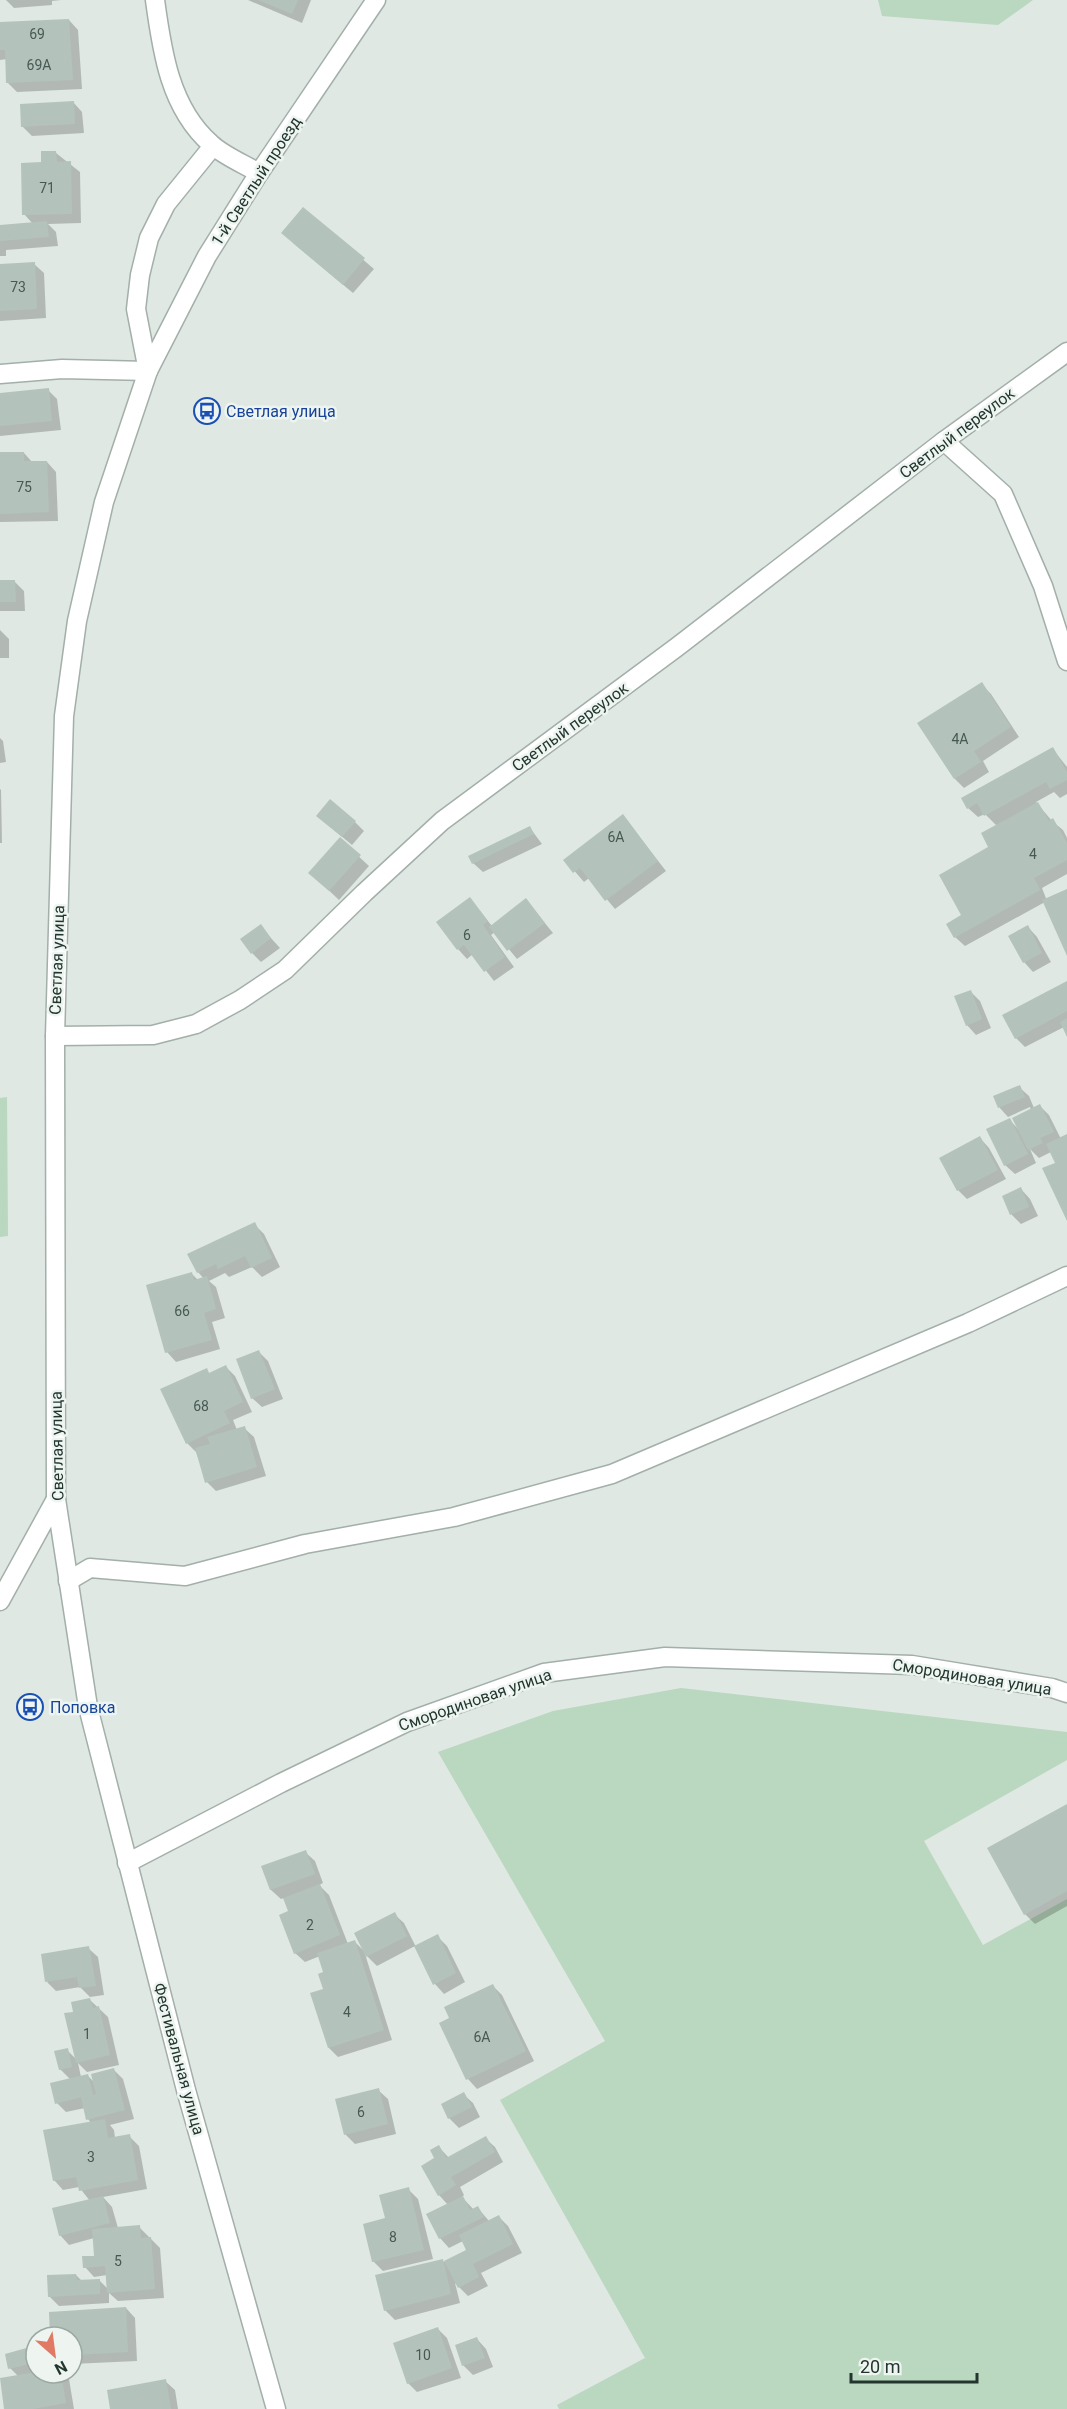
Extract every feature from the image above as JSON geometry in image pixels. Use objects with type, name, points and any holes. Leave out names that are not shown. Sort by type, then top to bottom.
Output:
[{"type":"street","points":[[155,0],[161,44],[172,86],[194,127],[213,146],[259,173]]},
{"type":"street","name":"1-й Светлый проезд","points":[[148,371],[207,256],[259,173],[376,0]]},
{"type":"street","points":[[0,374],[62,369],[148,371],[136,309],[140,275],[149,238],[166,204],[213,146]]},
{"type":"street","name":"Светлый переулок","points":[[55,1036],[153,1035],[196,1024],[240,1000],[285,970],[363,893],[442,821],[677,647],[944,441],[1067,352]]},
{"type":"street","name":"Светлая улица","points":[[88,1707],[56,1499],[55,1036],[64,716],[77,621],[104,502],[148,371]]},
{"type":"street","points":[[944,441],[1003,494],[1043,586],[1067,661]]},
{"type":"street","points":[[69,1581],[90,1568],[185,1576],[305,1544],[454,1517],[612,1474],[968,1323],[1067,1276]]},
{"type":"street","points":[[0,1601],[56,1499]]},
{"type":"street","name":"Смородиновая улица","points":[[127,1863],[281,1782],[407,1722],[544,1673],[665,1657],[912,1665],[1052,1688],[1067,1693]]},
{"type":"street","name":"Фестивальная улица","points":[[88,1707],[186,2090],[276,2409]]},
{"type":"green space","points":[[878,0],[1033,0],[998,25],[882,16]]},
{"type":"green space","points":[[7,1097],[8,1236],[0,1237],[0,1098]]},
{"type":"green space","points":[[681,1688],[1067,1732],[1067,1760],[924,1841],[983,1945],[1067,1899],[1067,2409],[559,2409],[557,2405],[645,2358],[500,2100],[605,2041],[438,1752],[553,1711]]},
{"type":"building","points":[[258,0],[298,0],[292,14]]},
{"type":"building","points":[[69,19],[73,80],[6,83],[5,50],[0,50],[0,22]]},
{"type":"building","points":[[74,101],[75,124],[21,127],[20,104]]},
{"type":"building","points":[[41,151],[56,151],[57,162],[71,161],[72,214],[22,215],[21,163],[41,162]]},
{"type":"building","points":[[303,207],[365,258],[343,285],[281,233]]},
{"type":"building","points":[[47,221],[49,237],[0,241],[0,225]]},
{"type":"building","points":[[35,262],[37,309],[0,311],[0,264]]},
{"type":"building","points":[[49,388],[52,421],[0,426],[0,393]]},
{"type":"building","points":[[0,452],[24,452],[24,461],[47,461],[49,512],[0,514]]},
{"type":"building","points":[[0,580],[15,580],[16,602],[0,602]]},
{"type":"building","points":[[982,682],[1011,727],[974,751],[981,762],[954,779],[917,723]]},
{"type":"building","points":[[1053,747],[1067,772],[1067,780],[1050,789],[1046,782],[984,816],[977,803],[967,809],[961,798]]},
{"type":"building","points":[[330,799],[356,821],[342,837],[316,816]]},
{"type":"building","points":[[1038,802],[1049,821],[1053,818],[1067,843],[1067,860],[1034,878],[1040,890],[954,938],[946,924],[961,915],[939,875],[988,847],[981,833]]},
{"type":"building","points":[[623,814],[658,861],[605,901],[580,868],[573,873],[563,860]]},
{"type":"building","points":[[530,826],[534,834],[472,864],[468,856]]},
{"type":"building","points":[[340,837],[361,855],[329,891],[308,873]]},
{"type":"building","points":[[1067,889],[1067,956],[1042,900]]},
{"type":"building","points":[[470,897],[488,921],[483,925],[505,957],[484,972],[464,945],[457,950],[436,922]]},
{"type":"building","points":[[526,898],[545,923],[507,951],[489,927]]},
{"type":"building","points":[[261,924],[271,938],[251,954],[240,939]]},
{"type":"building","points":[[1028,925],[1042,953],[1023,963],[1008,936]]},
{"type":"building","points":[[1067,981],[1067,1011],[1015,1039],[1002,1015]]},
{"type":"building","points":[[971,990],[982,1019],[966,1026],[954,996]]},
{"type":"building","points":[[1067,1018],[1067,1037],[1060,1022]]},
{"type":"building","points":[[1020,1085],[1025,1097],[998,1108],[993,1096]]},
{"type":"building","points":[[1040,1104],[1054,1132],[1040,1138],[1043,1143],[1028,1150],[1012,1118]]},
{"type":"building","points":[[1010,1118],[1028,1154],[1004,1166],[986,1129]]},
{"type":"building","points":[[1067,1134],[1067,1221],[1042,1168],[1055,1163],[1046,1144]]},
{"type":"building","points":[[980,1136],[998,1170],[957,1191],[939,1158]]},
{"type":"building","points":[[1021,1187],[1029,1207],[1010,1215],[1002,1196]]},
{"type":"building","points":[[255,1222],[272,1258],[251,1268],[245,1256],[218,1269],[216,1264],[197,1273],[187,1254]]},
{"type":"building","points":[[192,1272],[194,1280],[207,1276],[216,1309],[204,1313],[212,1340],[165,1353],[146,1285]]},
{"type":"building","points":[[259,1350],[275,1389],[251,1399],[236,1359]]},
{"type":"building","points":[[226,1365],[243,1402],[224,1411],[230,1423],[186,1444],[160,1389],[207,1368],[209,1373]]},
{"type":"building","points":[[245,1426],[257,1467],[205,1483],[195,1448],[210,1444],[207,1437]]},
{"type":"building","points":[[1067,1804],[1067,1891],[1024,1915],[987,1848]]},
{"type":"building","points":[[306,1850],[315,1874],[270,1890],[261,1866]]},
{"type":"building","points":[[320,1884],[340,1935],[294,1954],[279,1915],[288,1911],[283,1898]]},
{"type":"building","points":[[395,1912],[407,1936],[366,1957],[354,1933]]},
{"type":"building","points":[[438,1934],[456,1973],[433,1985],[414,1946]]},
{"type":"building","points":[[355,1940],[384,2030],[328,2048],[310,1993],[323,1989],[318,1974],[323,1972],[317,1953]]},
{"type":"building","points":[[89,1946],[96,1986],[79,1988],[77,1977],[45,1982],[41,1954]]},
{"type":"building","points":[[493,1984],[526,2051],[466,2080],[439,2023],[449,2018],[444,2007]]},
{"type":"building","points":[[90,1998],[93,2008],[99,2006],[110,2055],[76,2063],[64,2013],[73,2012],[71,2002]]},
{"type":"building","points":[[68,2048],[72,2067],[59,2070],[54,2051]]},
{"type":"building","points":[[114,2068],[125,2110],[86,2120],[81,2097],[55,2104],[50,2083],[88,2074],[93,2095],[96,2094],[91,2074]]},
{"type":"building","points":[[379,2088],[388,2124],[344,2135],[335,2099]]},
{"type":"building","points":[[464,2092],[472,2107],[448,2119],[441,2104]]},
{"type":"building","points":[[105,2119],[108,2138],[130,2134],[138,2180],[79,2191],[76,2177],[53,2181],[43,2130]]},
{"type":"building","points":[[486,2136],[495,2152],[451,2177],[456,2185],[438,2196],[421,2166],[434,2158],[430,2150],[439,2145],[446,2158]]},
{"type":"building","points":[[409,2187],[424,2250],[372,2262],[363,2224],[385,2218],[379,2195]]},
{"type":"building","points":[[103,2196],[110,2223],[59,2236],[52,2208]]},
{"type":"building","points":[[463,2196],[470,2210],[478,2206],[484,2217],[439,2239],[426,2214]]},
{"type":"building","points":[[499,2215],[513,2244],[473,2264],[479,2277],[458,2288],[444,2261],[466,2250],[459,2235]]},
{"type":"building","points":[[140,2225],[141,2238],[151,2237],[155,2289],[107,2293],[105,2266],[83,2268],[82,2256],[94,2256],[92,2229]]},
{"type":"building","points":[[443,2259],[451,2294],[384,2311],[375,2275]]},
{"type":"building","points":[[76,2274],[77,2280],[100,2279],[100,2294],[48,2297],[47,2275]]},
{"type":"building","points":[[126,2307],[128,2352],[84,2354],[84,2325],[50,2325],[49,2312]]},
{"type":"building","points":[[438,2327],[452,2368],[407,2384],[393,2343]]},
{"type":"building","points":[[477,2337],[485,2358],[462,2366],[455,2345]]},
{"type":"building","points":[[24,2349],[24,2365],[8,2369],[5,2354]]},
{"type":"building","points":[[24,2374],[24,2385],[63,2385],[66,2403],[33,2409],[4,2409],[0,2378]]},
{"type":"building","points":[[166,2379],[171,2409],[110,2409],[107,2390]]},
{"type":"place","name":"Светлая улица","points":[[207,411]]},
{"type":"place","name":"Поповка","points":[[30,1707]]}]
